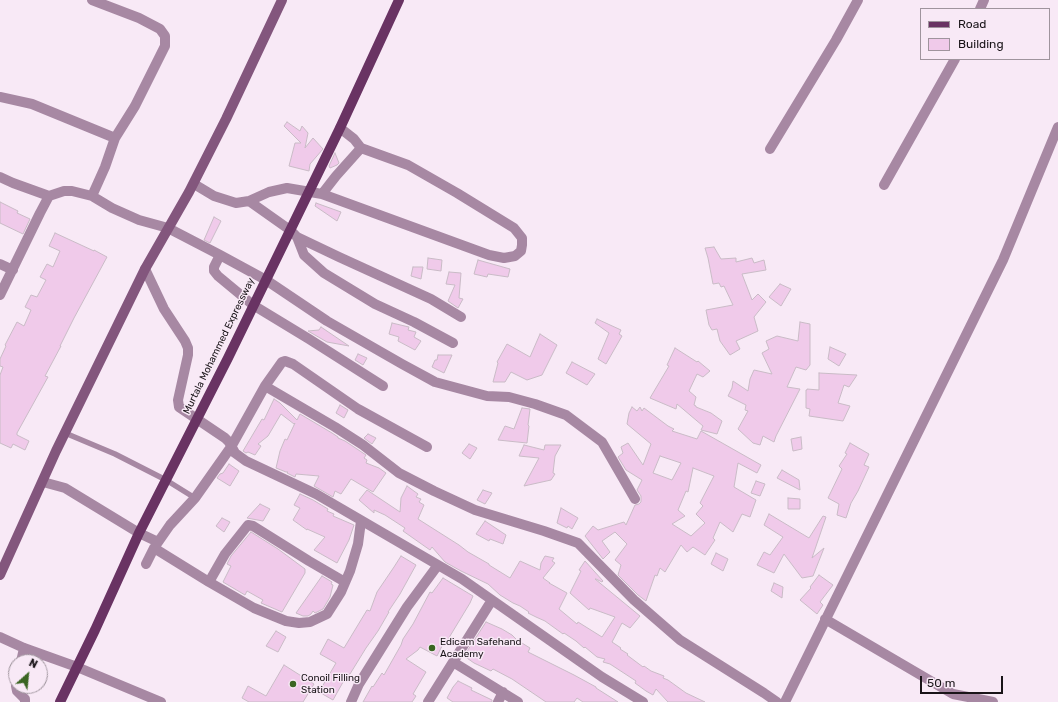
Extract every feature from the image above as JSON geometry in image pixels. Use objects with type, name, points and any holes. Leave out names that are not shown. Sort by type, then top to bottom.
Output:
[{"type":"main road","points":[[0,576],[65,433],[145,269],[194,184],[282,0]]},
{"type":"main road","name":"Murtala Mohammed Expressway","points":[[60,702],[95,630],[139,533],[253,305],[293,233],[308,192],[340,128],[399,0]]},
{"type":"street","points":[[92,0],[139,18],[160,29],[165,36],[166,46],[135,106],[115,138],[105,167],[92,196]]},
{"type":"street","points":[[770,149],[836,40],[858,0]]},
{"type":"street","points":[[884,184],[954,60]]},
{"type":"street","points":[[0,97],[32,104],[115,138]]},
{"type":"street","points":[[784,702],[1003,260],[1058,127]]},
{"type":"street","points":[[194,184],[214,196],[236,203],[249,201],[269,192],[287,188],[322,194],[488,255],[504,258],[515,256],[521,251],[522,238],[514,228],[408,165],[360,148],[354,139],[340,128]]},
{"type":"street","points":[[322,194],[360,148]]},
{"type":"street","points":[[0,177],[49,196],[64,191],[72,191],[92,196],[112,208],[139,220],[168,228],[266,280],[327,321],[436,382],[487,396],[509,397],[566,415],[602,442],[635,499]]},
{"type":"street","points":[[0,295],[49,196]]},
{"type":"street","points":[[249,201],[293,233],[339,257],[431,298],[461,317]]},
{"type":"street","points":[[293,233],[304,255],[324,273],[375,304],[453,343]]},
{"type":"street","points":[[220,255],[214,267],[214,271],[253,305],[383,386]]},
{"type":"street","points":[[0,264],[13,270]]},
{"type":"street","points":[[145,269],[164,309],[185,340],[188,348],[188,355],[178,403],[179,407],[225,438],[235,453],[246,461],[316,494],[462,579],[602,677],[643,702]]},
{"type":"street","points":[[146,564],[156,545],[170,525],[194,498],[231,447],[265,386],[282,362],[285,361],[293,364],[358,409],[427,447]]},
{"type":"street","points":[[265,386],[363,445],[399,473],[434,491],[475,510],[578,543],[634,600],[680,640],[777,702]]},
{"type":"street","points":[[43,482],[66,488],[139,533],[209,582],[254,608],[286,621],[300,623],[310,622],[327,614],[341,592],[350,571],[358,544],[361,521]]},
{"type":"street","points":[[209,582],[225,554],[248,525],[253,526],[345,582]]},
{"type":"street","points":[[351,702],[359,684],[407,606],[438,565]]},
{"type":"street","points":[[428,702],[492,600]]},
{"type":"street","points":[[825,619],[953,694],[993,702]]},
{"type":"street","points":[[0,637],[24,648],[77,667],[161,702]]},
{"type":"street","points":[[23,654],[24,648]]},
{"type":"street","points":[[453,662],[518,702]]},
{"type":"street","points":[[498,702],[503,692]]},
{"type":"street","points":[[20,694],[25,699],[25,702]]},
{"type":"lane","points":[[65,433],[115,454],[166,480],[194,498]]},
{"type":"building","points":[[287,122],[300,131],[302,126],[308,133],[305,148],[313,138],[323,149],[310,164],[309,171],[289,166],[295,143],[301,143],[284,126]]},
{"type":"building","points":[[335,153],[339,163],[330,168],[329,166]]},
{"type":"building","points":[[0,202],[30,219],[23,234],[0,223]]},
{"type":"building","points":[[316,203],[341,212],[337,221],[315,206]]},
{"type":"building","points":[[214,217],[221,221],[210,243],[204,240]]},
{"type":"building","points":[[55,233],[107,257],[45,376],[48,377],[17,433],[17,435],[29,441],[25,450],[13,444],[11,448],[0,443],[0,375],[3,367],[0,366],[0,359],[6,346],[5,345],[17,322],[24,326],[31,310],[25,307],[31,295],[37,297],[46,280],[40,277],[47,264],[53,267],[60,251],[49,246]]},
{"type":"building","points":[[714,247],[721,259],[736,258],[736,262],[752,258],[754,263],[764,260],[766,270],[742,274],[752,300],[758,294],[766,302],[754,317],[758,331],[736,341],[740,349],[730,355],[720,341],[717,329],[712,330],[709,325],[706,310],[733,305],[724,286],[721,287],[719,283],[713,284],[705,248]]},
{"type":"building","points":[[428,258],[442,260],[441,271],[427,269]]},
{"type":"building","points":[[478,260],[510,269],[508,277],[488,274],[487,277],[474,274]]},
{"type":"building","points":[[413,267],[423,267],[421,279],[411,276]]},
{"type":"building","points":[[449,272],[461,273],[459,298],[463,299],[458,308],[448,301],[455,285],[446,284]]},
{"type":"building","points":[[780,284],[791,289],[781,306],[769,297]]},
{"type":"building","points":[[597,319],[621,330],[619,334],[622,336],[606,364],[598,359],[609,333],[595,323]]},
{"type":"building","points":[[800,322],[810,324],[810,365],[806,370],[796,367],[787,387],[800,389],[774,442],[763,436],[760,445],[753,443],[738,429],[748,411],[745,410],[746,405],[728,396],[732,388],[733,381],[748,391],[750,379],[754,370],[772,374],[762,353],[769,349],[766,341],[777,336],[798,341]]},
{"type":"building","points":[[392,323],[409,327],[408,330],[416,332],[414,337],[421,341],[415,350],[398,341],[399,337],[389,334]]},
{"type":"building","points":[[321,327],[349,346],[327,342],[308,331],[319,330]]},
{"type":"building","points":[[540,334],[557,345],[542,375],[527,380],[511,372],[505,382],[493,382],[497,362],[507,344],[530,357]]},
{"type":"building","points":[[830,347],[846,354],[839,366],[828,359]]},
{"type":"building","points":[[675,348],[697,362],[698,361],[710,371],[703,377],[697,374],[689,391],[696,397],[694,405],[696,407],[711,413],[722,421],[717,434],[701,430],[703,426],[677,404],[676,409],[650,398],[669,366],[667,365]]},
{"type":"building","points":[[358,354],[367,358],[363,365],[355,360]]},
{"type":"building","points":[[438,355],[452,355],[444,373],[432,367],[435,360],[437,360]]},
{"type":"building","points":[[572,362],[595,374],[587,385],[566,373]]},
{"type":"building","points":[[819,373],[857,375],[849,387],[844,385],[838,403],[850,406],[843,421],[809,416],[810,409],[806,408],[806,390],[819,390]]},
{"type":"building","points":[[274,399],[297,420],[300,414],[332,433],[366,455],[364,458],[367,460],[366,463],[379,468],[386,473],[373,492],[351,479],[341,494],[335,491],[333,497],[314,486],[319,476],[296,474],[295,477],[287,473],[288,472],[276,468],[280,451],[285,439],[287,440],[295,423],[294,424],[281,414],[268,436],[258,444],[261,446],[255,455],[243,451],[262,419],[264,420]]},
{"type":"building","points":[[340,405],[348,410],[344,418],[336,413]]},
{"type":"building","points":[[632,407],[637,411],[640,407],[642,411],[644,408],[674,429],[672,431],[697,439],[701,431],[761,465],[757,473],[738,463],[734,487],[756,500],[750,517],[742,514],[733,532],[720,522],[713,538],[715,540],[705,555],[693,547],[687,552],[681,545],[665,572],[660,568],[657,576],[655,575],[646,601],[618,575],[621,565],[615,560],[627,544],[615,532],[602,541],[610,552],[603,559],[585,536],[593,526],[598,530],[624,522],[626,525],[635,505],[641,502],[641,496],[637,490],[642,480],[626,470],[618,457],[623,453],[621,447],[628,443],[643,465],[651,444],[627,424]],"holes":[[[660,456],[681,463],[672,480],[653,473]],[[693,468],[714,476],[700,503],[703,506],[696,514],[705,523],[691,536],[672,524],[685,516],[678,510],[686,491],[688,492]]]},
{"type":"building","points":[[522,408],[530,409],[527,443],[498,440],[505,426],[514,429]]},
{"type":"building","points":[[368,434],[376,438],[372,444],[364,438]]},
{"type":"building","points":[[801,437],[802,449],[793,451],[791,439]]},
{"type":"building","points":[[850,443],[869,454],[864,465],[869,467],[851,503],[846,518],[837,515],[839,504],[828,498],[842,469],[839,466],[847,454],[845,453]]},
{"type":"building","points":[[469,444],[477,448],[470,459],[462,453]]},
{"type":"building","points":[[524,445],[544,450],[545,445],[561,445],[555,456],[553,473],[555,474],[551,480],[524,486],[539,458],[519,456]]},
{"type":"building","points":[[229,464],[239,471],[230,486],[217,478],[223,473]]},
{"type":"building","points":[[782,470],[799,480],[800,490],[777,478]]},
{"type":"building","points":[[756,481],[765,484],[760,496],[751,493]]},
{"type":"building","points":[[407,486],[418,494],[416,497],[421,499],[419,502],[424,505],[418,519],[510,578],[520,561],[540,570],[541,563],[545,556],[554,558],[552,561],[555,563],[543,578],[567,593],[559,609],[577,624],[578,622],[602,637],[615,617],[590,608],[589,610],[570,593],[581,571],[579,570],[585,561],[603,581],[602,582],[595,579],[640,616],[630,628],[622,623],[612,642],[643,667],[644,666],[651,671],[664,676],[663,678],[686,693],[705,702],[668,702],[656,689],[653,695],[646,691],[635,683],[636,681],[610,664],[603,662],[605,659],[597,657],[564,633],[563,634],[545,621],[528,613],[529,612],[520,606],[500,595],[488,584],[445,562],[432,547],[430,550],[403,531],[405,528],[374,510],[374,513],[359,500],[367,490],[400,512],[401,498]]},
{"type":"building","points":[[483,490],[492,493],[485,504],[477,500]]},
{"type":"building","points":[[300,494],[328,509],[327,511],[334,514],[333,516],[354,525],[349,540],[337,563],[314,550],[325,537],[307,530],[293,520],[300,508],[294,505]]},
{"type":"building","points":[[788,498],[800,499],[800,509],[788,509]]},
{"type":"building","points":[[260,504],[270,509],[263,521],[247,518]]},
{"type":"building","points":[[561,508],[578,518],[572,529],[568,526],[567,528],[557,523]]},
{"type":"building","points":[[769,514],[809,538],[823,516],[826,517],[812,558],[824,548],[813,576],[802,578],[784,554],[774,573],[757,565],[764,552],[770,555],[783,537],[764,525]]},
{"type":"building","points":[[222,518],[230,522],[224,532],[216,526]]},
{"type":"building","points":[[485,521],[506,535],[503,544],[490,539],[489,541],[476,534]]},
{"type":"building","points":[[251,532],[278,549],[305,569],[305,573],[282,612],[261,603],[263,600],[247,591],[245,595],[223,582],[231,566],[227,564],[231,556]]},
{"type":"building","points":[[716,553],[728,559],[723,571],[711,564]]},
{"type":"building","points":[[401,556],[416,565],[378,631],[350,674],[347,675],[333,700],[319,692],[336,663],[320,654],[328,639],[344,648],[367,610],[370,611],[377,592]]},
{"type":"building","points":[[819,575],[833,585],[820,602],[823,605],[817,614],[800,600],[811,588],[810,587]]},
{"type":"building","points":[[322,576],[332,582],[331,584],[333,585],[330,597],[323,609],[315,613],[313,611],[308,616],[303,616],[296,613]]},
{"type":"building","points":[[443,578],[473,596],[447,641],[445,640],[437,656],[420,647],[406,659],[426,672],[413,694],[416,696],[412,702],[363,702],[372,686],[373,687],[382,673],[384,675],[430,592],[432,593]]},
{"type":"building","points":[[774,583],[783,587],[782,598],[771,591]]},
{"type":"building","points":[[486,622],[512,635],[530,648],[528,652],[596,687],[618,702],[583,702],[577,698],[574,702],[546,702],[512,679],[493,669],[491,671],[474,663],[464,656]]},
{"type":"building","points":[[276,631],[286,637],[278,652],[266,646]]},
{"type":"building","points":[[284,665],[314,684],[303,702],[249,702],[242,698],[248,686],[266,696]]},
{"type":"building","points":[[458,681],[472,688],[471,690],[492,700],[492,702],[453,702],[447,698]]},
{"type":"place","name":"Edicam Safehand Academy","points":[[432,648]]},
{"type":"place","name":"Conoil Filling Station","points":[[293,684]]}]
